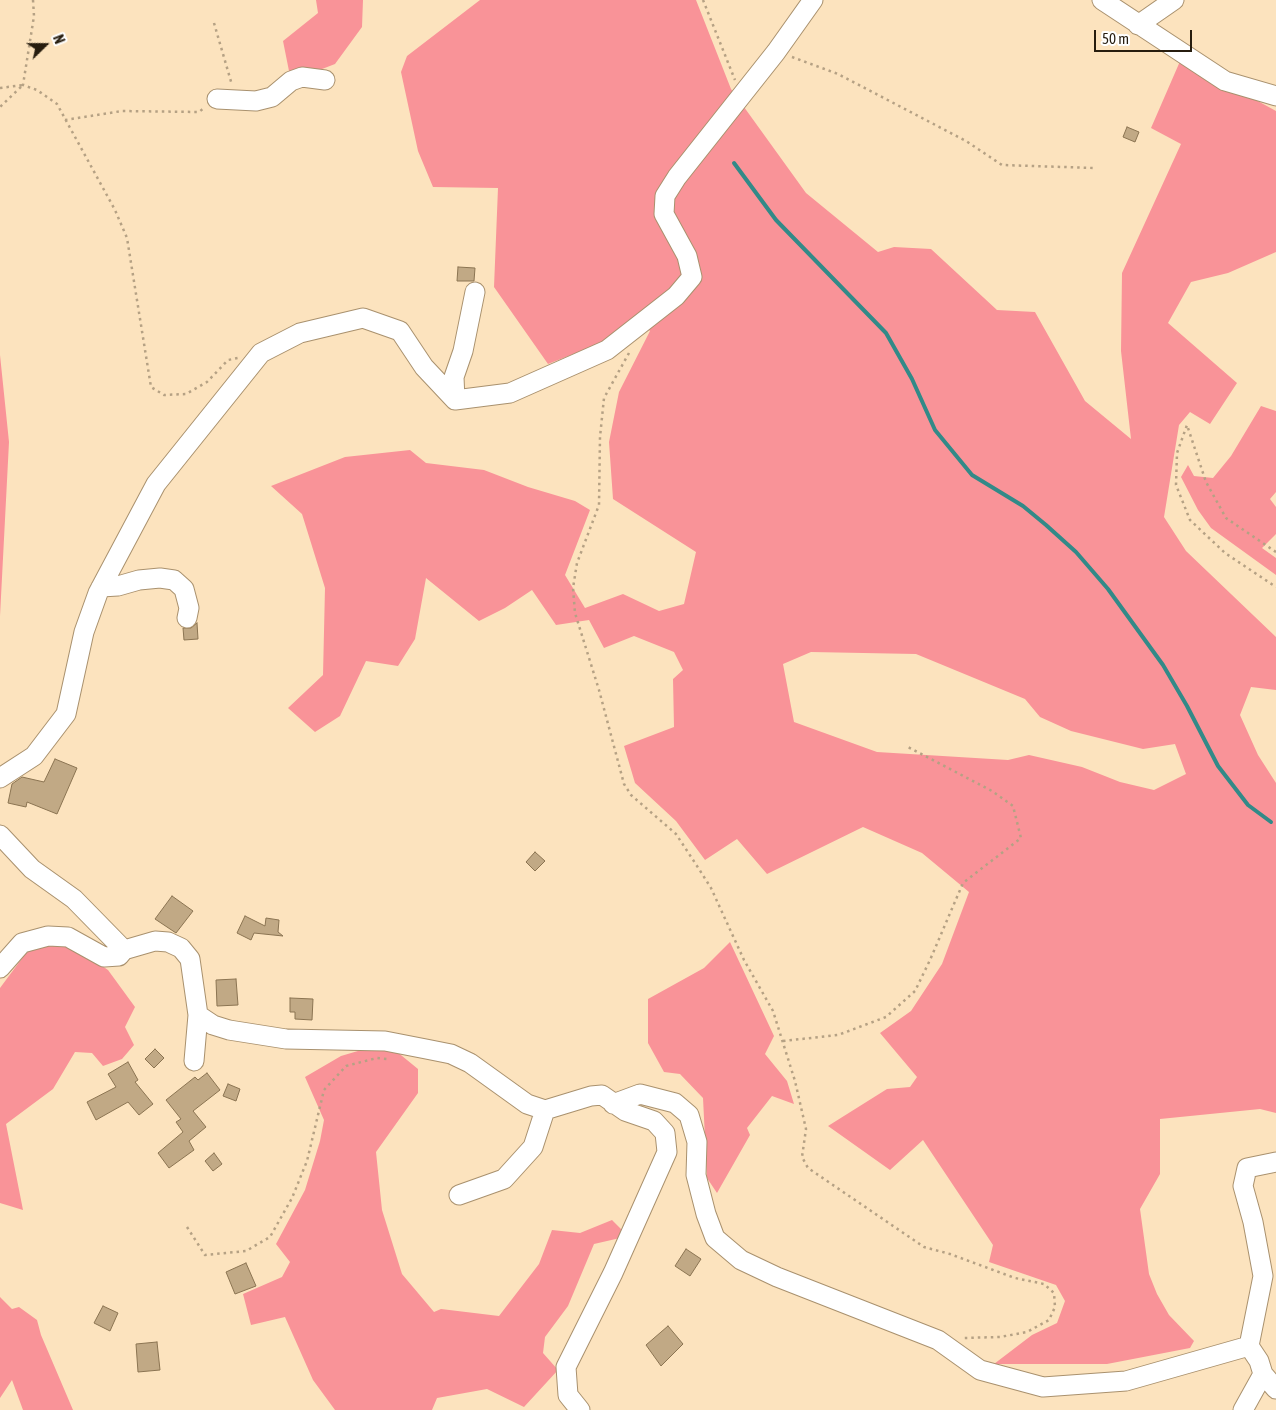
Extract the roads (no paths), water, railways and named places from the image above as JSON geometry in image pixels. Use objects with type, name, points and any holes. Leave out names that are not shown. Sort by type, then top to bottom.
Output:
[{"type":"street","points":[[456,400],[510,393],[607,350],[676,296],[692,277],[687,256],[664,214],[665,196],[677,177],[776,52],[813,0]]},
{"type":"street","points":[[1102,0],[1225,80],[1276,96]]},
{"type":"street","points":[[1138,25],[1174,0]]},
{"type":"street","points":[[217,99],[256,101],[272,97],[291,81],[302,77],[325,80]]},
{"type":"street","points":[[456,400],[454,377],[463,351],[475,292]]},
{"type":"street","points":[[0,778],[34,756],[66,714],[84,632],[101,587],[156,484],[261,353],[300,333],[363,318],[400,331],[424,367],[456,400]]},
{"type":"street","points":[[101,587],[118,586],[138,580],[160,578],[174,580],[184,589],[189,608],[187,618]]},
{"type":"street","points":[[0,835],[32,869],[74,899],[124,950]]},
{"type":"street","points":[[0,968],[22,943],[48,936],[68,937],[104,957],[119,956],[124,950],[155,941],[168,942],[181,948],[190,959],[198,1015],[194,1061]]},
{"type":"street","points":[[198,1015],[213,1025],[229,1030],[286,1039],[385,1041],[450,1054],[470,1063],[528,1104],[545,1110],[591,1096],[602,1095],[625,1111],[654,1121],[666,1133],[667,1152],[650,1192],[627,1238],[613,1274],[566,1367],[568,1395],[580,1410]]},
{"type":"street","points":[[613,1104],[640,1094],[675,1103],[690,1115],[697,1142],[696,1175],[706,1214],[715,1238],[740,1260],[777,1277],[938,1340],[980,1370],[1043,1387],[1126,1381],[1249,1346]]},
{"type":"street","points":[[459,1196],[504,1178],[533,1147],[545,1110]]},
{"type":"street","points":[[1276,1162],[1247,1168],[1243,1186],[1253,1222],[1263,1276],[1249,1346],[1259,1361],[1263,1374],[1276,1389]]},
{"type":"street","points":[[1244,1410],[1263,1374]]},
{"type":"waterway","points":[[734,163],[776,220],[886,333],[912,379],[935,430],[972,475],[1023,506],[1046,525],[1076,552],[1108,589],[1163,665],[1218,766],[1248,805],[1271,822]]}]
